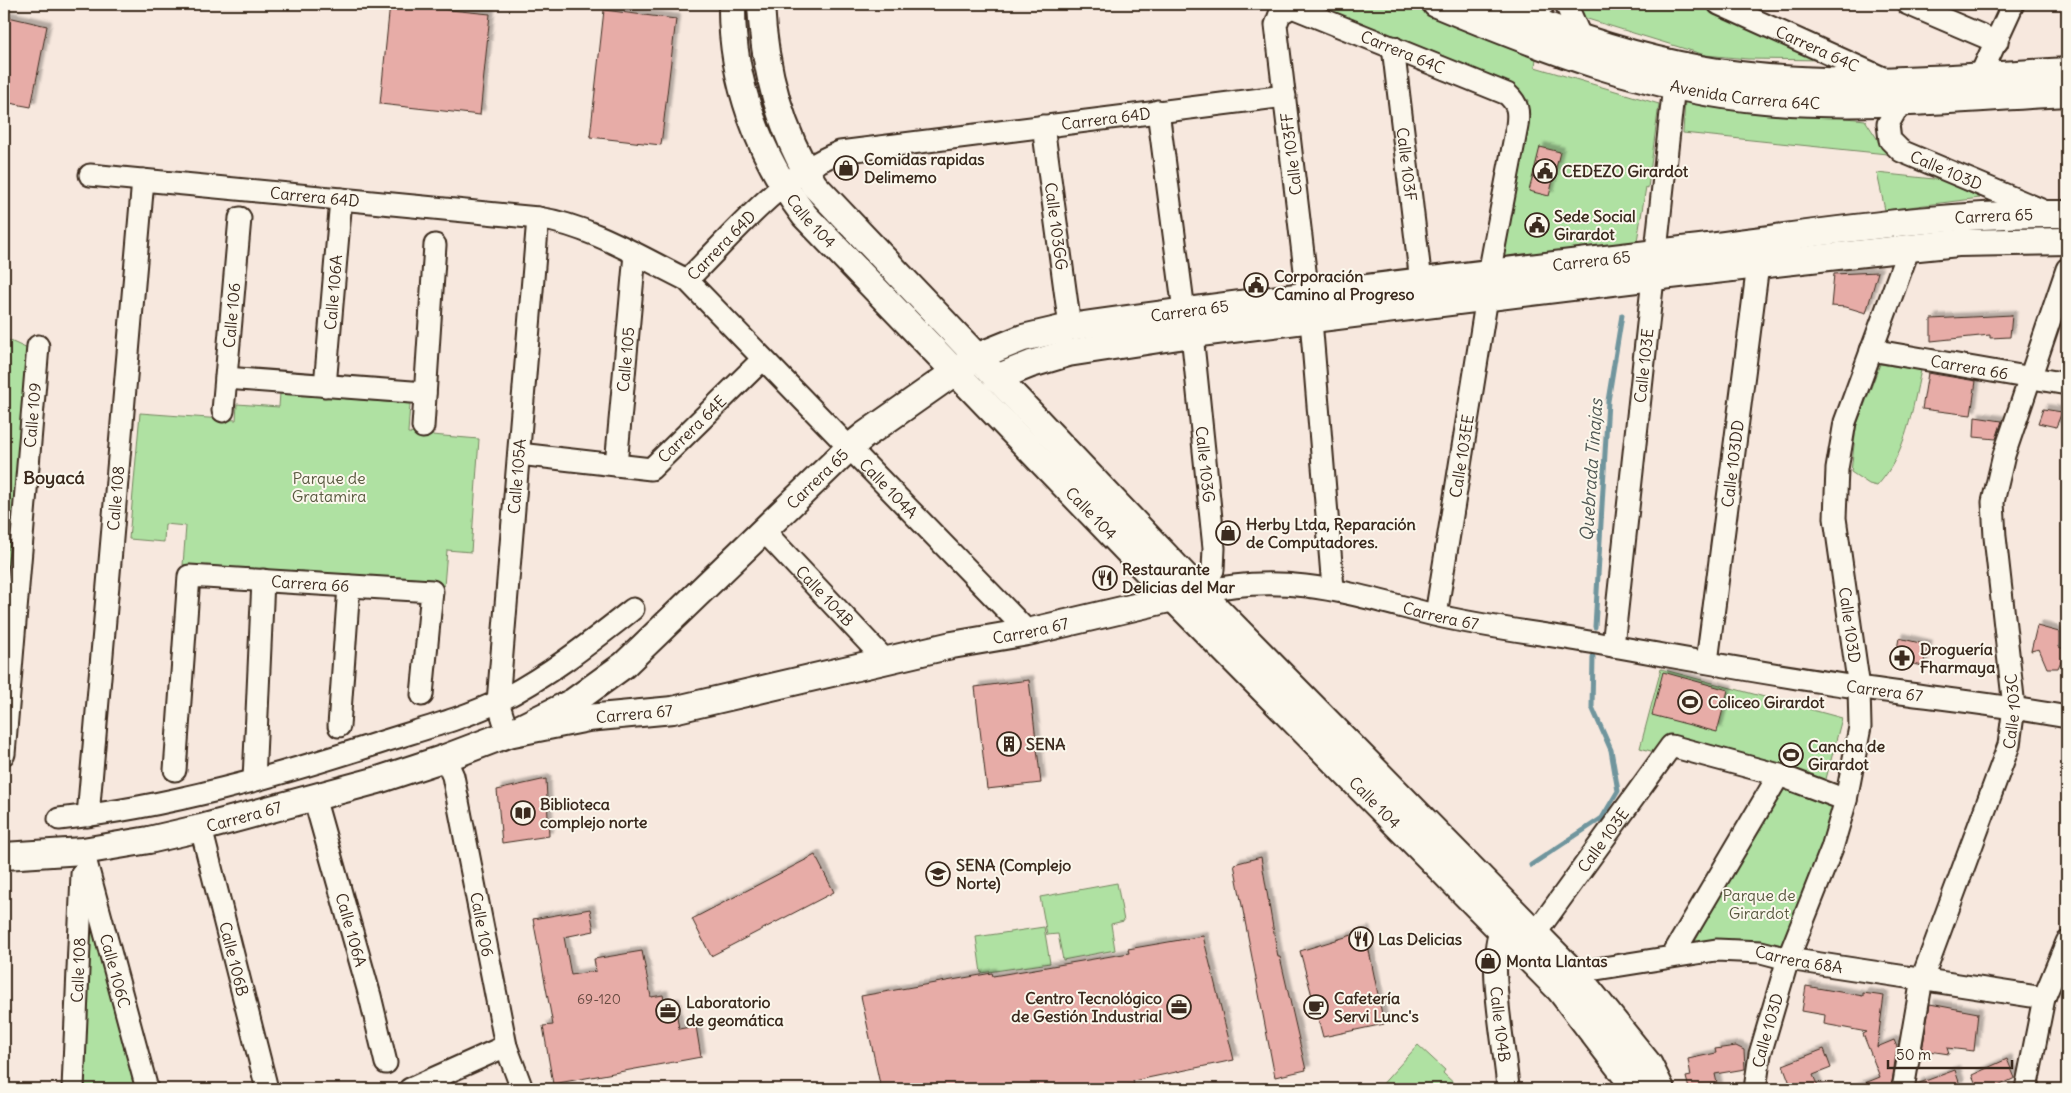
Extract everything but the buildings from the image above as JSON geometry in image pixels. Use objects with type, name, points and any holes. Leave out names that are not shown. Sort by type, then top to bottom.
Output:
[{"type":"main road","name":"Calle 104","points":[[732,4],[734,48],[741,84],[770,162],[784,186],[820,234],[1173,598],[1501,930],[1569,983],[1649,1065],[1661,1089]]},
{"type":"main road","name":"Calle 104","points":[[761,4],[763,35],[771,84],[792,146],[805,170],[827,200],[1200,592],[1535,934],[1569,983],[1633,1089]]},
{"type":"main road","name":"Avenida Carrera 64C","points":[[1436,4],[1556,53],[1674,85],[1762,100],[1798,103],[1908,101],[2067,93]]},
{"type":"main road","name":"Avenida Carrera 64C","points":[[1494,4],[1581,38],[1633,54],[1701,69],[1786,79],[1889,81],[2067,71]]},
{"type":"main road","name":"Carrera 65","points":[[508,734],[573,702],[624,665],[849,448],[976,357],[1023,338],[1070,328],[1188,323],[1654,265],[1924,221],[2010,214],[2059,214]]},
{"type":"main road","name":"Carrera 65","points":[[1654,265],[1758,265],[1958,243],[2067,241]]},
{"type":"main road","name":"Carrera 65","points":[[1310,308],[1421,282],[1488,285]]},
{"type":"main road","name":"Carrera 65","points":[[996,378],[1050,357],[1188,323]]},
{"type":"main road","name":"Carrera 67","points":[[4,856],[83,851],[201,828],[445,758],[508,734],[588,718],[673,710],[961,643],[1028,632],[1200,592]]},
{"type":"street","points":[[1520,15],[1544,4]]},
{"type":"street","points":[[1566,4],[1581,38]]},
{"type":"street","name":"Carrera 64C","points":[[1719,4],[1889,81]]},
{"type":"street","points":[[1908,4],[1997,42]]},
{"type":"street","points":[[1980,76],[2013,4]]},
{"type":"street","name":"Carrera 64C","points":[[1280,14],[1292,7],[1301,9],[1507,94],[1514,101],[1518,109]]},
{"type":"street","name":"Calle 103FF","points":[[1280,14],[1276,25],[1310,308],[1333,588]]},
{"type":"street","name":"Calle 103F","points":[[1392,47],[1421,282]]},
{"type":"street","name":"Calle 103E","points":[[1613,646],[1674,85]]},
{"type":"street","name":"Carrera 64D","points":[[90,176],[538,218],[568,224],[687,280],[784,186],[805,170],[840,152],[1284,96]]},
{"type":"street","name":"Calle 103D","points":[[1908,101],[1896,110],[1888,124],[1890,140],[1901,151],[2059,214]]},
{"type":"street","name":"Calle 103EE","points":[[1436,615],[1488,285],[1517,126],[1518,109]]},
{"type":"street","name":"Calle 103G","points":[[1158,111],[1188,323],[1214,548],[1213,570],[1200,592]]},
{"type":"street","name":"Calle 103GG","points":[[1043,126],[1070,328]]},
{"type":"street","name":"Calle 108","points":[[88,816],[143,180]]},
{"type":"street","name":"Calle 106A","points":[[325,386],[341,199]]},
{"type":"street","name":"Calle 106","points":[[223,411],[240,218]]},
{"type":"street","name":"Calle 105A","points":[[508,734],[498,702],[538,218]]},
{"type":"street","points":[[423,427],[435,245]]},
{"type":"street","name":"Calle 103D","points":[[1755,1089],[1760,1054],[1788,959],[1832,848],[1846,800],[1860,727],[1858,688],[1835,518],[1840,445],[1845,422],[1909,248]]},
{"type":"street","name":"Calle 105","points":[[616,465],[635,254]]},
{"type":"street","name":"Calle 103DD","points":[[1707,662],[1758,265]]},
{"type":"street","name":"Calle 103C","points":[[1903,1089],[1922,979],[2009,745],[2014,707],[1995,538],[1993,502],[2004,455],[2067,269]]},
{"type":"street","name":"Calle 104A","points":[[687,280],[1028,632]]},
{"type":"street","name":"Calle 109","points":[[4,754],[38,346]]},
{"type":"street","name":"Carrera 66","points":[[1871,350],[2067,384]]},
{"type":"street","name":"Carrera 64E","points":[[519,454],[651,469],[763,359]]},
{"type":"street","points":[[226,378],[425,393]]},
{"type":"street","name":"Carrera 65","points":[[972,391],[996,378]]},
{"type":"street","name":"Calle 104B","points":[[764,531],[886,661]]},
{"type":"street","name":"Carrera 66","points":[[175,770],[189,576],[432,591],[422,695]]},
{"type":"street","points":[[254,780],[263,580]]},
{"type":"street","name":"Carrera 67","points":[[1200,592],[1235,584],[1266,582],[1333,588],[1436,615],[1858,688],[2014,707],[2067,717]]},
{"type":"street","points":[[339,726],[349,586]]},
{"type":"street","name":"Carrera 67","points":[[59,819],[88,816],[166,802],[254,780],[335,758],[498,702],[540,677],[633,609]]},
{"type":"street","name":"Calle 103E","points":[[1535,934],[1672,746],[1779,775]]},
{"type":"street","name":"Calle 106","points":[[445,758],[452,776],[506,1046],[522,1089]]},
{"type":"street","points":[[1672,956],[1779,775],[1846,800]]},
{"type":"street","name":"Calle 106A","points":[[314,797],[370,996],[386,1064]]},
{"type":"street","name":"Calle 106B","points":[[201,828],[267,1089]]},
{"type":"street","name":"Calle 108","points":[[73,1089],[83,851]]},
{"type":"street","name":"Calle 106C","points":[[83,851],[146,1089]]},
{"type":"street","name":"Calle 104B","points":[[1501,930],[1496,940],[1496,979],[1508,1089]]},
{"type":"street","points":[[2026,1089],[2044,998],[2067,942]]},
{"type":"street","name":"Carrera 68A","points":[[1569,983],[1590,970],[1672,956],[1741,950],[1760,952],[1788,959],[2044,998]]},
{"type":"street","points":[[410,1089],[506,1046]]},
{"type":"green space","points":[[1311,4],[1410,4],[1536,58],[1535,67],[1659,104],[1648,188],[1646,187],[1637,241],[1628,247],[1502,258],[1528,100]]},
{"type":"green space","points":[[1578,4],[1697,4],[1827,60],[1748,59],[1705,55],[1581,17]]},
{"type":"green space","points":[[1685,100],[1865,120],[1887,154],[1683,133]]},
{"type":"green space","points":[[1877,173],[1943,180],[1980,198],[1885,210]]},
{"type":"green space","points":[[4,338],[30,350],[5,616],[4,616]]},
{"type":"green space","points":[[1880,364],[1921,370],[1911,416],[1901,446],[1887,474],[1877,486],[1869,484],[1851,472],[1856,427]]},
{"type":"green space","name":"Parque de Gratamira","points":[[280,393],[410,404],[408,433],[479,439],[471,552],[447,550],[444,586],[183,565],[186,526],[165,524],[164,542],[129,539],[140,413],[236,420],[237,404],[279,407]]},
{"type":"green space","points":[[1661,669],[1842,718],[1821,798],[1640,748]]},
{"type":"green space","name":"Parque de Girardot","points":[[1778,787],[1836,808],[1783,951],[1691,949]]},
{"type":"green space","points":[[89,872],[145,1089],[76,1089]]},
{"type":"green space","points":[[1117,883],[1124,921],[1111,924],[1115,950],[1063,960],[1058,934],[1047,935],[1040,897]]},
{"type":"green space","points":[[1044,927],[1050,963],[981,973],[976,937]]},
{"type":"green space","points":[[1418,1045],[1445,1070],[1443,1073],[1460,1089],[1378,1089]]},
{"type":"waterway","name":"Quebrada Tinajas","points":[[1595,627],[1608,401],[1622,315]]},
{"type":"waterway","name":"Quebrada Tinajas","points":[[1531,865],[1602,818],[1618,791],[1611,750],[1592,707],[1593,657]]},
{"type":"place","name":"Comidas rapidas Delimemo","points":[[846,168]]},
{"type":"place","name":"CEDEZO Girardot","points":[[1545,171]]},
{"type":"place","name":"Sede Social Girardot","points":[[1537,225]]},
{"type":"place","name":"Corporación Camino al Progreso","points":[[1256,285]]},
{"type":"place","name":"Herby Ltda, Reparación de Computadores.","points":[[1228,533]]},
{"type":"place","name":"Restaurante Delicias del Mar","points":[[1105,578]]},
{"type":"place","name":"Droguería Fharmaya","points":[[1902,658]]},
{"type":"place","name":"Coliceo Girardot","points":[[1690,702]]},
{"type":"place","name":"SENA","points":[[1009,744]]},
{"type":"place","name":"Cancha de Girardot","points":[[1791,755]]},
{"type":"place","name":"Biblioteca complejo norte","points":[[523,813]]},
{"type":"place","name":"SENA (Complejo Norte)","points":[[938,874]]},
{"type":"place","name":"Las Delicias","points":[[1361,939]]},
{"type":"place","name":"Monta Llantas","points":[[1488,961]]},
{"type":"place","name":"Centro Tecnológico de Gestión Industrial","points":[[1179,1007]]},
{"type":"place","name":"Cafetería Servi Lunc's","points":[[1316,1007]]},
{"type":"place","name":"Laboratorio de geomática","points":[[668,1011]]},
{"type":"district","name":"Boyacá","points":[[54,477]]}]
